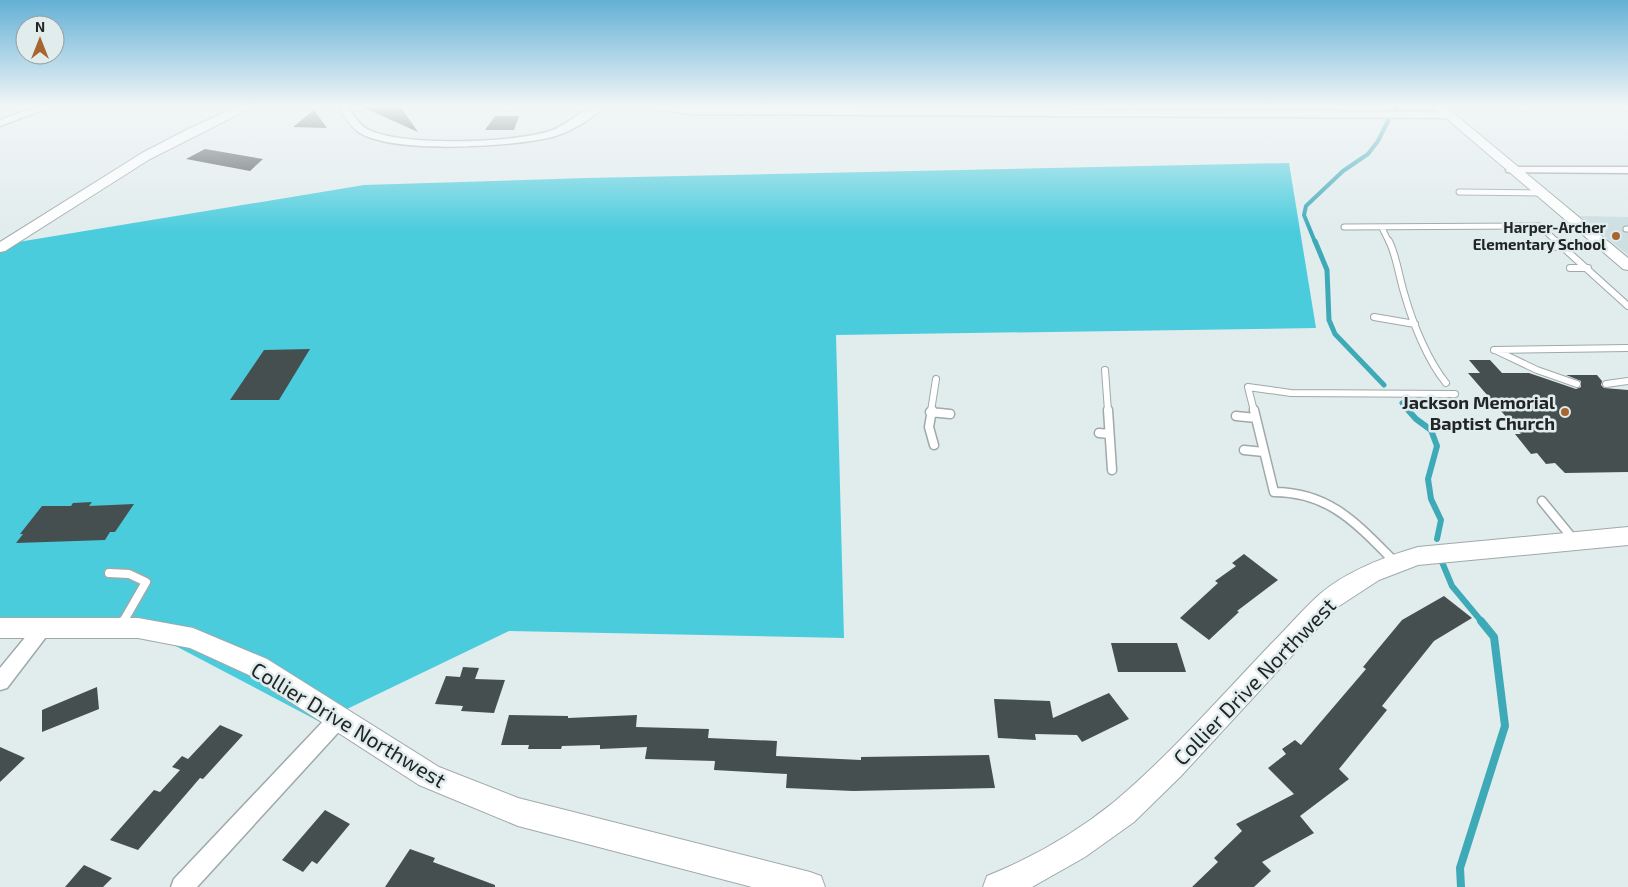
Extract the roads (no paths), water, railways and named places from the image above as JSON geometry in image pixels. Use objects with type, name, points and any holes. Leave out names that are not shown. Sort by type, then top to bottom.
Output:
[{"type":"main road","name":"Collier Drive Northwest","points":[[998,887],[1017,880],[1075,847],[1124,812],[1172,767],[1328,601],[1357,580],[1394,562],[1445,552],[1628,536]]},
{"type":"main road","name":"Collier Drive Northwest","points":[[0,628],[138,628],[192,638],[258,667],[429,776],[518,812],[810,887]]},
{"type":"street","points":[[0,248],[162,147]]},
{"type":"street","points":[[1485,147],[1628,266]]},
{"type":"street","points":[[1511,170],[1628,170]]},
{"type":"street","points":[[0,682],[42,628]]},
{"type":"street","points":[[182,887],[338,719]]},
{"type":"lane","points":[[1459,192],[1539,193]]},
{"type":"lane","points":[[1344,227],[1540,226],[1628,306]]},
{"type":"lane","points":[[1382,228],[1392,247],[1405,298],[1415,324],[1435,370],[1446,383]]},
{"type":"lane","points":[[1545,247],[1603,246]]},
{"type":"lane","points":[[1570,268],[1588,268]]},
{"type":"lane","points":[[1606,296],[1618,297]]},
{"type":"lane","points":[[1374,317],[1415,324]]},
{"type":"lane","points":[[1577,384],[1537,370],[1494,350],[1628,348]]},
{"type":"lane","points":[[1105,370],[1112,470]]},
{"type":"lane","points":[[934,445],[929,426],[936,379]]},
{"type":"lane","points":[[1606,384],[1628,381]]},
{"type":"lane","points":[[1394,562],[1349,515],[1328,502],[1301,494],[1274,492],[1248,387],[1301,393],[1455,394]]},
{"type":"lane","points":[[930,412],[950,414]]},
{"type":"lane","points":[[1236,416],[1256,418]]},
{"type":"lane","points":[[1099,433],[1109,434]]},
{"type":"lane","points":[[1244,450],[1264,452]]},
{"type":"lane","points":[[1542,501],[1574,541]]},
{"type":"lane","points":[[109,573],[129,574],[146,582],[121,628]]},
{"type":"waterway","points":[[1315,242],[1304,215],[1306,206],[1343,171],[1368,154],[1373,147]]},
{"type":"waterway","points":[[1315,241],[1327,270],[1329,320],[1335,334],[1384,385]]},
{"type":"waterway","points":[[1402,403],[1409,411]]},
{"type":"waterway","points":[[1408,410],[1416,419],[1431,430],[1437,446],[1428,479],[1431,499],[1441,520],[1437,539]]},
{"type":"waterway","points":[[1442,562],[1452,586],[1482,622]]},
{"type":"waterway","points":[[1461,887],[1460,868],[1505,726],[1494,637],[1481,621]]},
{"type":"place","name":"Harper-Archer Elementary School","points":[[1616,236]]},
{"type":"place","name":"Jackson Memorial Baptist Church","points":[[1565,412]]}]
